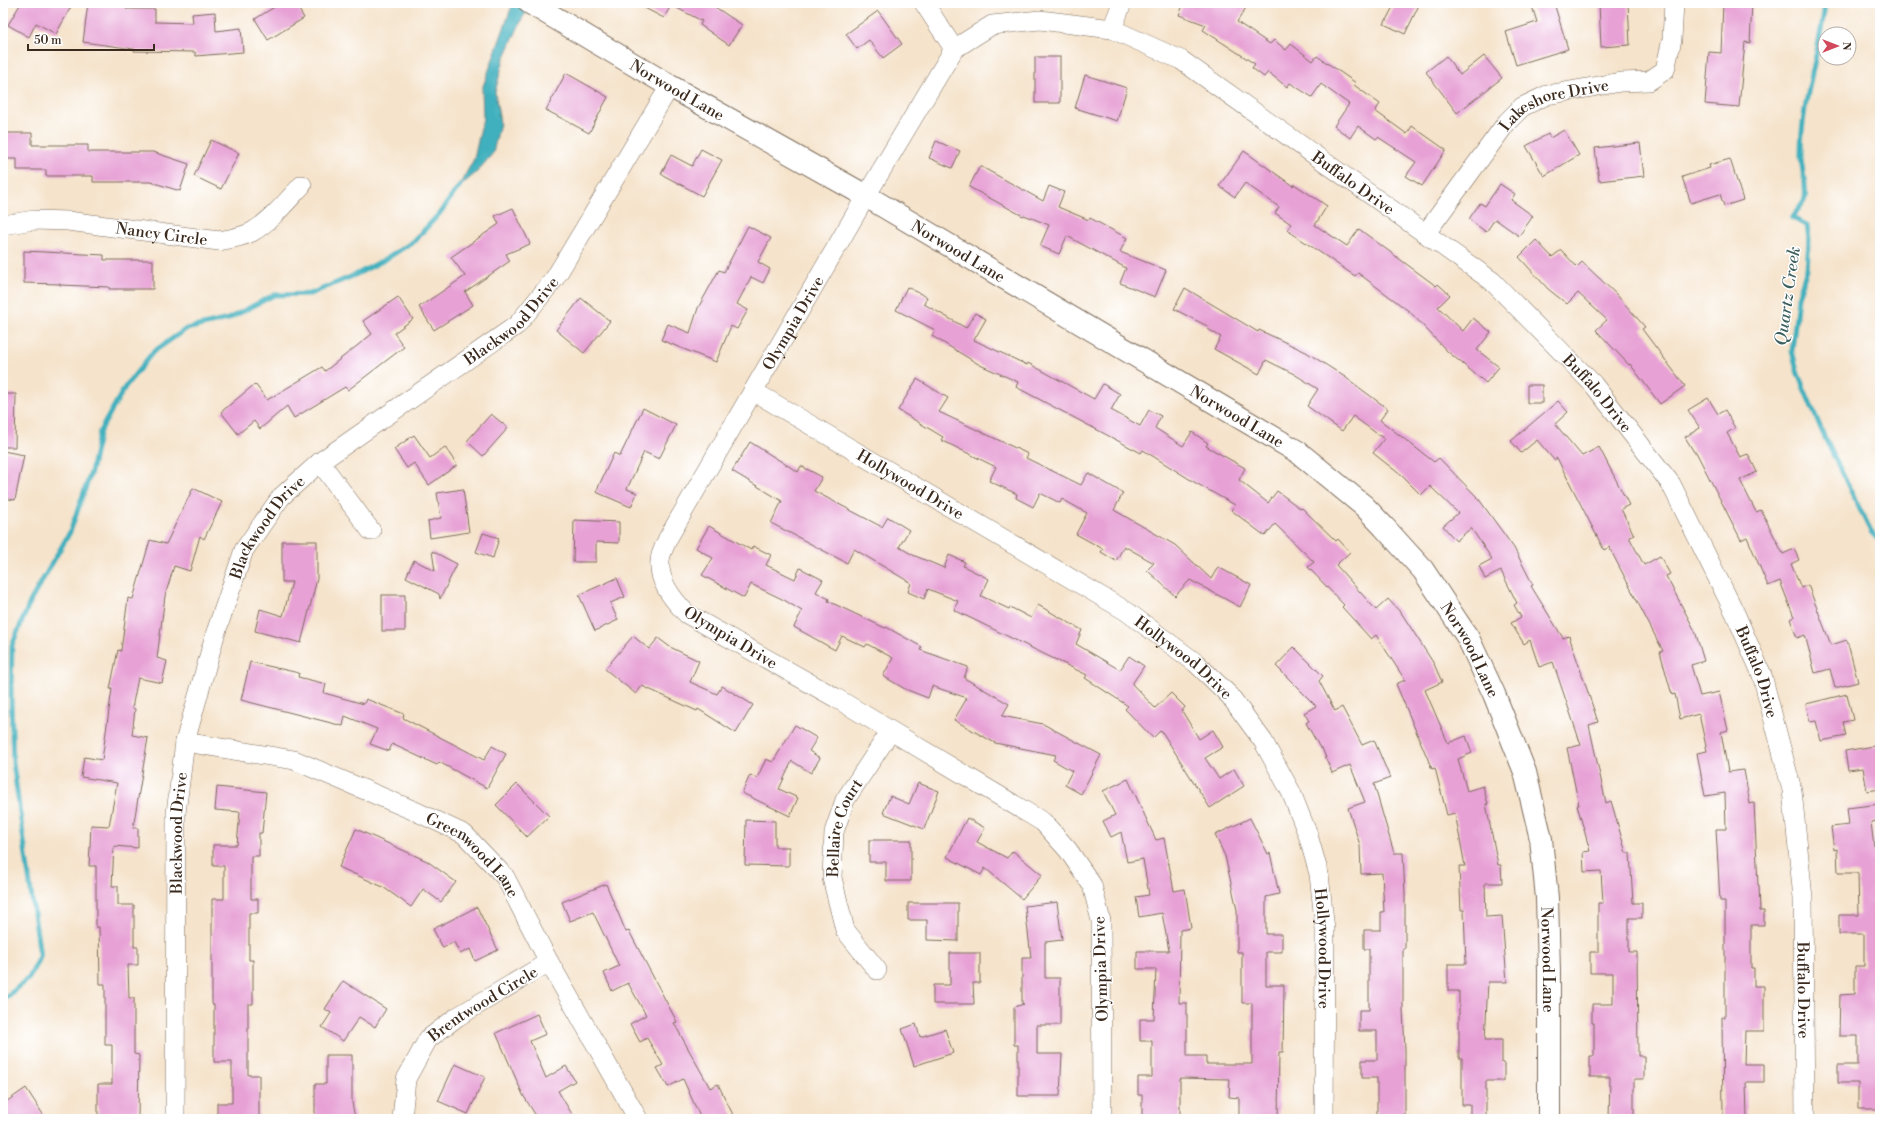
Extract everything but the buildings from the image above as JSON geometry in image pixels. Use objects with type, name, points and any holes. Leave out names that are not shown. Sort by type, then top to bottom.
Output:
[{"type":"street","name":"Norwood Lane","points":[[530,3],[670,86],[866,196],[1298,452],[1364,506],[1423,570],[1468,638],[1494,694],[1525,772],[1541,839],[1548,920],[1549,1119]]},
{"type":"street","points":[[924,3],[954,49]]},
{"type":"street","points":[[1112,29],[1122,3]]},
{"type":"street","name":"Lakeshore Drive","points":[[1426,232],[1507,122],[1522,107],[1547,95],[1621,82],[1649,82],[1665,70],[1672,39],[1674,3]]},
{"type":"street","name":"Buffalo Drive","points":[[954,49],[992,25],[1040,20],[1112,29],[1181,60],[1426,232],[1492,281],[1588,379],[1671,484],[1735,613],[1762,675],[1792,790],[1803,898],[1805,1119]]},
{"type":"street","name":"Olympia Drive","points":[[954,49],[866,196],[668,538],[661,556],[661,574],[671,597],[687,614],[830,695],[1043,822],[1068,850],[1092,885],[1101,921],[1102,1119]]},
{"type":"street","name":"Blackwood Drive","points":[[175,1119],[176,812],[185,742],[215,635],[244,550],[281,497],[320,462],[517,325],[555,278],[670,86]]},
{"type":"street","name":"Nancy Circle","points":[[3,225],[34,220],[68,221],[219,240],[237,238],[252,232],[275,213],[302,185]]},
{"type":"street","name":"Hollywood Drive","points":[[753,391],[1126,611],[1196,663],[1230,696],[1263,741],[1291,792],[1308,835],[1319,874],[1325,930],[1324,1119]]},
{"type":"street","points":[[320,462],[371,531]]},
{"type":"street","name":"Bellaire Court","points":[[877,970],[846,930],[832,878],[834,832],[845,800],[890,732]]},
{"type":"street","name":"Greenwood Lane","points":[[185,742],[294,760],[417,812],[464,834],[505,877],[549,962],[638,1119]]},
{"type":"street","name":"Brentwood Circle","points":[[402,1119],[406,1079],[428,1039],[457,1017],[549,962]]},
{"type":"water","points":[[513,3],[535,3],[523,17],[504,59],[495,92],[500,123],[493,153],[477,172],[457,189],[474,159],[483,118],[482,89]]},
{"type":"waterway","name":"Quartz Creek","points":[[1825,3],[1823,22],[1807,96],[1802,134],[1801,158],[1806,191],[1803,203],[1792,218],[1807,225],[1809,240],[1807,269],[1798,297],[1792,351],[1798,374],[1824,436],[1871,532],[1880,541]]},
{"type":"waterway","points":[[3,1000],[29,978],[40,956],[13,763],[11,699],[12,645],[31,600],[70,532],[91,472],[100,431],[125,387],[153,352],[186,329],[228,319],[274,295],[310,294],[355,275],[386,259],[414,241],[439,214],[460,185]]}]
